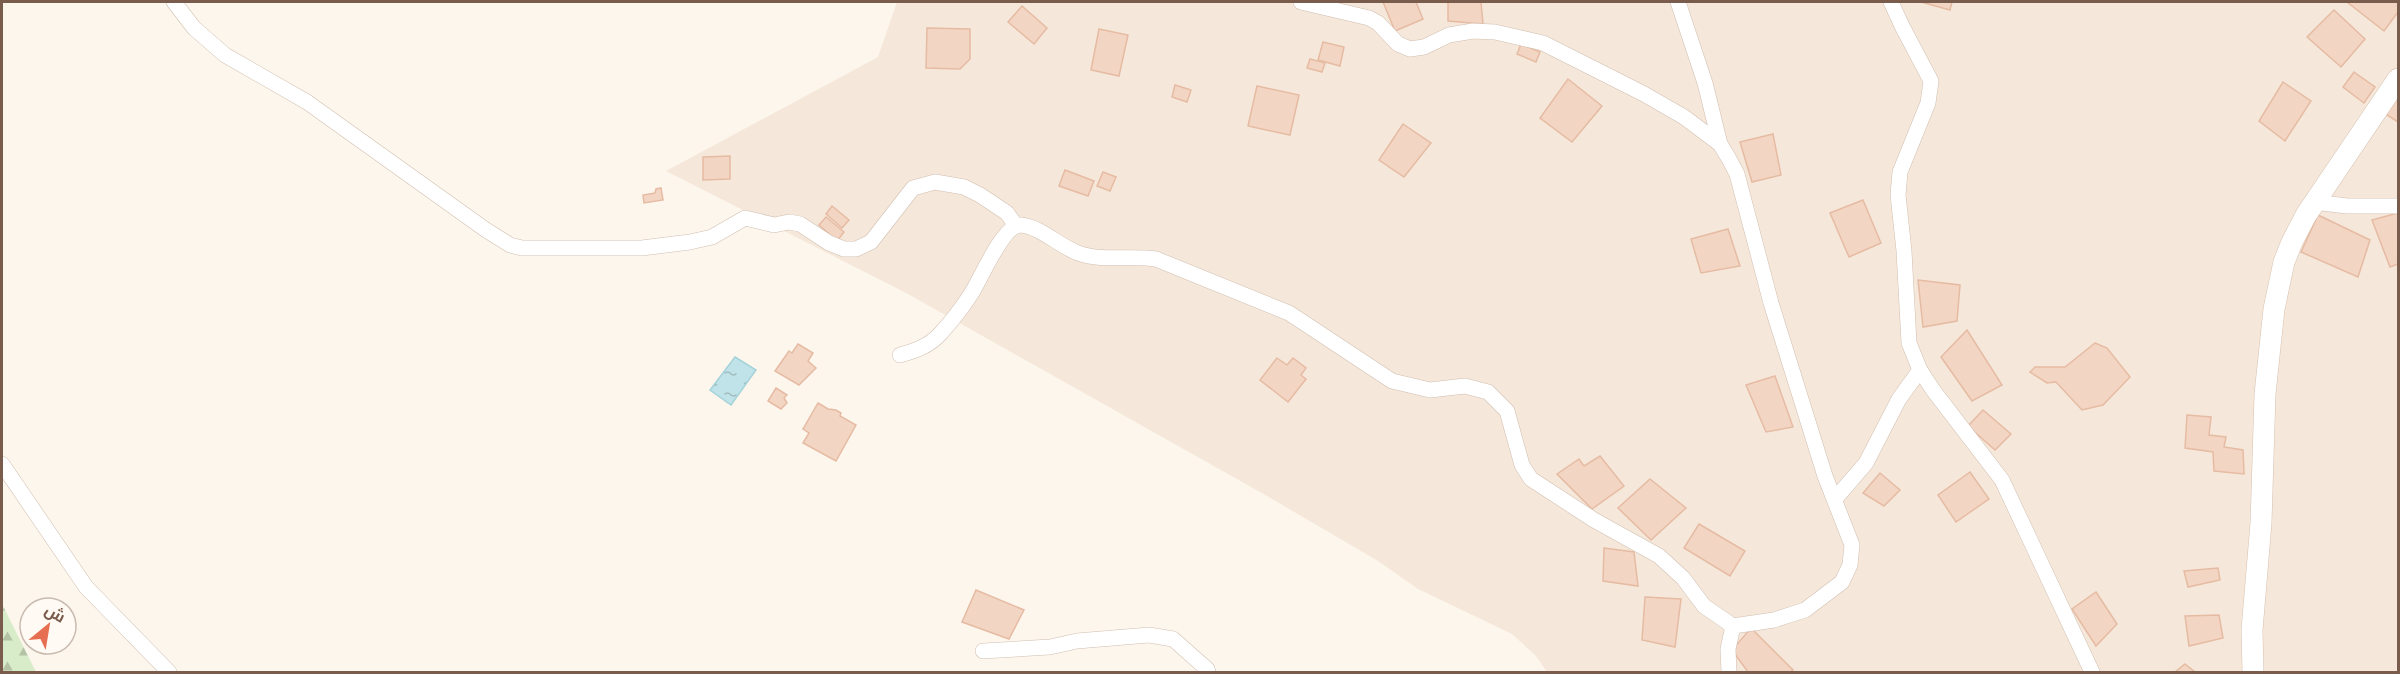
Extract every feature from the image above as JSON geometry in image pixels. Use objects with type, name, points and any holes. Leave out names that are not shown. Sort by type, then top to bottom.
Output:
[{"type":"street","points":[[174,2],[194,28],[225,55],[307,102],[486,230],[516,247],[661,247],[712,237],[745,218],[774,225],[800,224],[829,243],[844,249],[856,249],[871,242],[913,188],[935,182],[964,187],[980,195],[1007,213],[1016,226]]},
{"type":"street","points":[[1301,2],[1355,8],[1378,23],[1398,44],[1410,49],[1449,36],[1473,32],[1495,32],[1543,43],[1644,94],[1684,117],[1720,144]]},
{"type":"street","points":[[900,355],[916,351],[940,335],[972,294],[1004,237],[1016,226],[1021,225],[1036,230],[1079,254],[1109,258],[1146,258],[1180,268],[1227,290],[1289,313],[1392,381],[1430,390],[1465,386],[1488,392],[1507,411],[1522,465],[1531,480],[1659,556],[1678,573],[1704,606],[1733,626],[1774,620],[1805,610],[1842,582],[1850,565],[1852,545],[1825,476],[1771,303],[1737,174],[1720,144],[1705,83],[1678,2]]},
{"type":"street","points":[[1891,2],[1932,87],[1928,103],[1902,163],[1898,195],[1904,251],[1909,343],[1920,370],[1949,413],[2002,480],[2092,672]]},
{"type":"street","points":[[2253,672],[2252,630],[2261,523],[2265,394],[2274,309],[2284,262],[2314,202],[2398,79]]},
{"type":"street","points":[[2314,202],[2348,206],[2398,206]]},
{"type":"street","points":[[1835,499],[1866,463],[1899,399],[1920,370]]},
{"type":"street","points":[[2,464],[86,587],[169,672]]},
{"type":"street","points":[[1729,672],[1728,649],[1733,626]]},
{"type":"street","points":[[983,651],[1050,647],[1077,641],[1149,635],[1173,639],[1208,672]]},
{"type":"shaded area","points":[[897,2],[2398,2],[2398,672],[1547,672],[1536,656],[1512,634],[1418,589],[1378,561],[1267,496],[908,294],[666,171],[878,57]]},
{"type":"green space","points":[[2,604],[18,636],[18,656],[28,656],[36,672],[2,672]]},
{"type":"water","points":[[735,357],[756,370],[731,405],[710,390]]},
{"type":"building","points":[[1383,2],[1416,2],[1423,19],[1395,31]]},
{"type":"building","points":[[1448,2],[1481,2],[1483,24],[1448,21]]},
{"type":"building","points":[[1921,2],[1952,2],[1950,10]]},
{"type":"building","points":[[2347,2],[2398,2],[2398,12],[2384,31]]},
{"type":"building","points":[[1022,6],[1047,28],[1034,44],[1008,22]]},
{"type":"building","points":[[2334,10],[2365,39],[2341,67],[2307,37]]},
{"type":"building","points":[[927,28],[970,29],[970,59],[960,69],[926,68]]},
{"type":"building","points":[[1099,29],[1128,35],[1119,76],[1091,70]]},
{"type":"building","points":[[1323,42],[1344,47],[1340,66],[1318,60]]},
{"type":"building","points":[[1521,44],[1540,52],[1536,62],[1517,54]]},
{"type":"building","points":[[1310,59],[1325,63],[1322,72],[1307,68]]},
{"type":"building","points":[[2354,72],[2375,87],[2364,103],[2343,87]]},
{"type":"building","points":[[1568,79],[1602,106],[1572,142],[1540,118]]},
{"type":"building","points":[[2283,82],[2311,101],[2285,141],[2259,121]]},
{"type":"building","points":[[1175,85],[1191,90],[1187,102],[1172,97]]},
{"type":"building","points":[[1257,86],[1299,95],[1290,135],[1248,126]]},
{"type":"building","points":[[2398,87],[2398,122],[2381,111]]},
{"type":"building","points":[[1403,124],[1431,143],[1404,177],[1379,160]]},
{"type":"building","points":[[1773,134],[1781,175],[1752,182],[1740,142]]},
{"type":"building","points":[[730,156],[730,179],[703,180],[703,157]]},
{"type":"building","points":[[1065,170],[1094,181],[1088,196],[1059,186]]},
{"type":"building","points":[[1103,172],[1116,177],[1110,191],[1097,186]]},
{"type":"building","points":[[661,188],[663,200],[644,203],[643,195],[655,193],[656,189]]},
{"type":"building","points":[[1863,200],[1881,243],[1849,257],[1830,213]]},
{"type":"building","points":[[832,206],[849,220],[842,228],[826,214]]},
{"type":"building","points":[[2398,213],[2398,264],[2390,267],[2372,220]]},
{"type":"building","points":[[2318,215],[2370,240],[2358,277],[2301,252]]},
{"type":"building","points":[[826,217],[844,232],[837,241],[819,225]]},
{"type":"building","points":[[1728,229],[1740,266],[1701,273],[1691,239]]},
{"type":"building","points":[[1918,280],[1960,285],[1957,321],[1923,327]]},
{"type":"building","points":[[1967,330],[2002,385],[1972,401],[1941,357]]},
{"type":"building","points":[[2095,343],[2107,348],[2130,377],[2103,405],[2082,410],[2056,382],[2047,383],[2030,372],[2035,367],[2065,367]]},
{"type":"building","points":[[798,344],[813,353],[808,361],[816,368],[799,385],[775,371],[789,351],[792,353]]},
{"type":"building","points":[[1277,358],[1287,365],[1293,358],[1306,368],[1301,375],[1306,379],[1288,402],[1260,380]]},
{"type":"building","points":[[1775,376],[1793,427],[1766,432],[1746,385]]},
{"type":"building","points":[[776,388],[787,395],[784,398],[787,403],[781,409],[768,401]]},
{"type":"building","points":[[818,403],[828,409],[836,410],[841,413],[840,416],[856,425],[836,461],[803,443],[809,433],[803,429]]},
{"type":"building","points":[[1983,410],[2011,434],[1995,450],[1968,426]]},
{"type":"building","points":[[2187,415],[2211,417],[2209,435],[2226,437],[2224,447],[2243,450],[2244,474],[2214,471],[2213,452],[2185,448]]},
{"type":"building","points":[[1600,456],[1624,486],[1592,509],[1557,474],[1579,459],[1584,466]]},
{"type":"building","points":[[1970,472],[1989,499],[1956,522],[1938,495]]},
{"type":"building","points":[[1880,473],[1900,490],[1884,506],[1863,493]]},
{"type":"building","points":[[1650,479],[1686,508],[1651,540],[1618,508]]},
{"type":"building","points":[[1699,524],[1745,551],[1730,576],[1684,548]]},
{"type":"building","points":[[1604,548],[1634,552],[1638,586],[1603,581]]},
{"type":"building","points":[[2218,568],[2220,580],[2188,587],[2184,571]]},
{"type":"building","points":[[976,590],[1024,610],[1009,639],[962,622]]},
{"type":"building","points":[[2096,592],[2117,624],[2096,646],[2072,609]]},
{"type":"building","points":[[1645,597],[1681,599],[1675,647],[1642,640]]},
{"type":"building","points":[[2219,615],[2223,638],[2189,646],[2185,616]]},
{"type":"building","points":[[1751,628],[1793,670],[1790,672],[1748,672],[1732,650]]},
{"type":"building","points":[[2185,664],[2195,672],[2175,672]]}]
